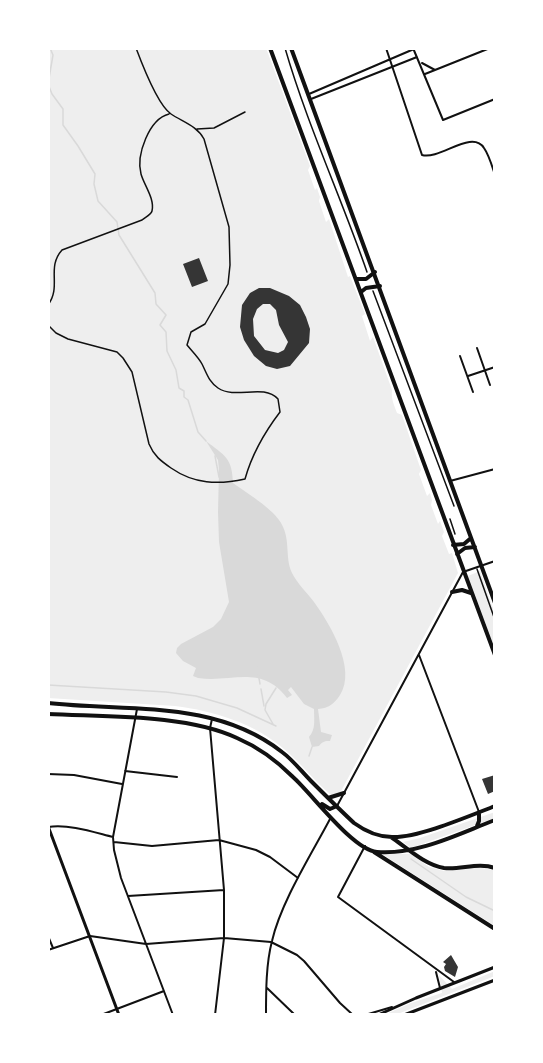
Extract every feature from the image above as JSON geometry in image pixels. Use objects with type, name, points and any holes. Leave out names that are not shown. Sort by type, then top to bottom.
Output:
[{"type":"main road","points":[[270,48],[495,655]]},
{"type":"main road","points":[[291,48],[475,547],[478,565],[495,603]]},
{"type":"main road","points":[[356,279],[369,278],[375,272]]},
{"type":"main road","points":[[361,292],[372,286],[380,285]]},
{"type":"main road","points":[[453,545],[464,544],[471,538]]},
{"type":"main road","points":[[456,554],[465,548],[475,547]]},
{"type":"main road","points":[[452,592],[462,590],[472,593]]},
{"type":"main road","points":[[48,703],[189,712],[241,727],[291,759],[328,798],[361,828],[391,837],[431,864],[442,868],[476,865],[495,868]]},
{"type":"main road","points":[[48,714],[177,722],[210,728],[253,746],[281,765],[296,779],[347,834],[495,929]]},
{"type":"main road","points":[[296,779],[310,780]]},
{"type":"main road","points":[[328,798],[344,793]]},
{"type":"main road","points":[[314,798],[330,809],[337,806]]},
{"type":"main road","points":[[391,837],[417,833],[495,806]]},
{"type":"main road","points":[[477,827],[479,813]]},
{"type":"main road","points":[[374,852],[410,850],[495,820]]},
{"type":"street","points":[[386,48],[422,155],[432,156],[471,141],[479,142],[485,148],[495,175]]},
{"type":"street","points":[[310,97],[341,80],[414,48],[443,120],[495,99]]},
{"type":"street","points":[[425,74],[490,48]]},
{"type":"street","points":[[310,97],[417,57]]},
{"type":"street","points":[[419,62],[435,70]]},
{"type":"street","points":[[341,80],[343,86]]},
{"type":"street","points":[[477,348],[490,385]]},
{"type":"street","points":[[460,356],[473,392]]},
{"type":"street","points":[[468,376],[495,367]]},
{"type":"street","points":[[450,481],[495,469]]},
{"type":"street","points":[[337,806],[463,572],[495,561]]},
{"type":"street","points":[[419,654],[479,813]]},
{"type":"street","points":[[137,709],[113,837],[117,862],[128,896],[172,1015]]},
{"type":"street","points":[[212,717],[210,728],[224,890],[224,938],[215,1015]]},
{"type":"street","points":[[125,771],[177,777]]},
{"type":"street","points":[[48,774],[74,775],[122,784]]},
{"type":"street","points":[[266,1015],[271,942],[283,908],[331,817]]},
{"type":"street","points":[[113,837],[66,827],[48,827],[119,1015]]},
{"type":"street","points":[[114,842],[152,846],[219,840],[256,850],[270,857],[299,879]]},
{"type":"street","points":[[365,846],[338,897],[454,982]]},
{"type":"street","points":[[128,896],[224,890]]},
{"type":"street","points":[[48,936],[53,948]]},
{"type":"street","points":[[48,950],[90,936],[146,944],[224,938],[271,942],[304,961],[353,1015]]},
{"type":"street","points":[[378,1015],[495,967]]},
{"type":"street","points":[[435,969],[440,988]]},
{"type":"street","points":[[404,1015],[495,980]]},
{"type":"street","points":[[267,988],[295,1015]]},
{"type":"street","points":[[101,1015],[164,991]]},
{"type":"street","points":[[416,998],[415,1003],[418,1010]]},
{"type":"street","points":[[365,1015],[395,1007]]},
{"type":"path","points":[[48,325],[56,333],[68,339],[117,352],[129,365],[153,456],[198,482],[234,482],[245,479],[250,461],[262,436],[280,409],[278,399],[270,393],[230,393],[220,390],[206,376],[202,364],[187,345],[191,332],[205,324],[228,284],[229,227],[204,139],[196,129],[170,114],[154,89],[136,48]]},
{"type":"path","points":[[285,48],[296,86],[369,278]]},
{"type":"path","points":[[196,129],[214,128],[244,112]]},
{"type":"path","points":[[48,305],[55,290],[56,257],[62,250],[141,220],[152,211],[140,167],[143,150],[150,128],[164,115],[170,114]]},
{"type":"path","points":[[372,286],[455,508]]},
{"type":"path","points":[[478,565],[495,620]]},
{"type":"shaded area","points":[[48,48],[266,48],[310,166],[308,170],[315,190],[317,188],[326,222],[329,219],[348,277],[350,276],[365,314],[362,316],[370,341],[373,337],[392,390],[392,399],[397,413],[402,415],[421,470],[419,474],[427,496],[430,493],[431,505],[438,524],[440,521],[444,532],[442,536],[449,554],[452,553],[458,573],[340,793],[331,795],[290,754],[260,732],[219,715],[175,706],[48,698]]},
{"type":"shaded area","points":[[206,441],[229,462],[233,483],[264,505],[279,520],[287,540],[288,560],[292,573],[320,611],[339,647],[345,673],[344,684],[340,695],[333,703],[328,707],[318,709],[321,732],[332,735],[330,741],[319,746],[312,747],[309,737],[314,728],[314,709],[304,704],[291,687],[288,690],[292,695],[287,698],[267,681],[256,678],[198,678],[193,676],[196,668],[183,661],[176,653],[181,644],[213,627],[221,619],[229,602],[219,542],[218,460]]},
{"type":"shaded area","points":[[480,571],[495,614],[495,649],[468,576]]},
{"type":"shaded area","points":[[495,812],[495,818],[411,848],[403,842],[420,838]]},
{"type":"shaded area","points":[[382,854],[411,854],[429,867],[444,871],[476,867],[495,871],[495,926]]},
{"type":"shaded area","points":[[495,971],[495,976],[395,1015],[384,1015],[442,993],[439,975],[452,989]]},
{"type":"building","points":[[199,258],[208,281],[192,287],[183,264]]},
{"type":"building","points":[[259,288],[270,288],[289,296],[300,305],[310,329],[309,343],[290,366],[277,369],[266,366],[254,356],[244,340],[240,327],[242,305],[250,293]],"holes":[[[263,304],[270,304],[276,310],[279,325],[288,342],[284,350],[278,353],[265,350],[254,336],[253,319],[257,309]]]},
{"type":"building","points":[[495,775],[495,791],[488,794],[482,779]]},
{"type":"building","points":[[451,955],[458,967],[455,977],[445,971],[446,964],[443,962]]},
{"type":"waterway","points":[[50,48],[53,55],[48,84],[63,109],[63,125],[95,174],[94,184],[98,201],[117,222],[119,235],[155,293],[156,304],[166,315],[160,325],[166,332],[167,351],[176,370],[179,388],[184,391],[184,397],[188,400],[198,432],[206,441]]},
{"type":"waterway","points":[[215,456],[219,477]]},
{"type":"waterway","points":[[257,667],[260,684]]},
{"type":"waterway","points":[[48,685],[196,696],[237,708],[276,726]]},
{"type":"waterway","points":[[273,724],[265,710],[276,688]]},
{"type":"waterway","points":[[261,689],[264,706]]},
{"type":"waterway","points":[[309,756],[312,747]]},
{"type":"waterway","points":[[411,859],[466,897],[495,911]]}]
